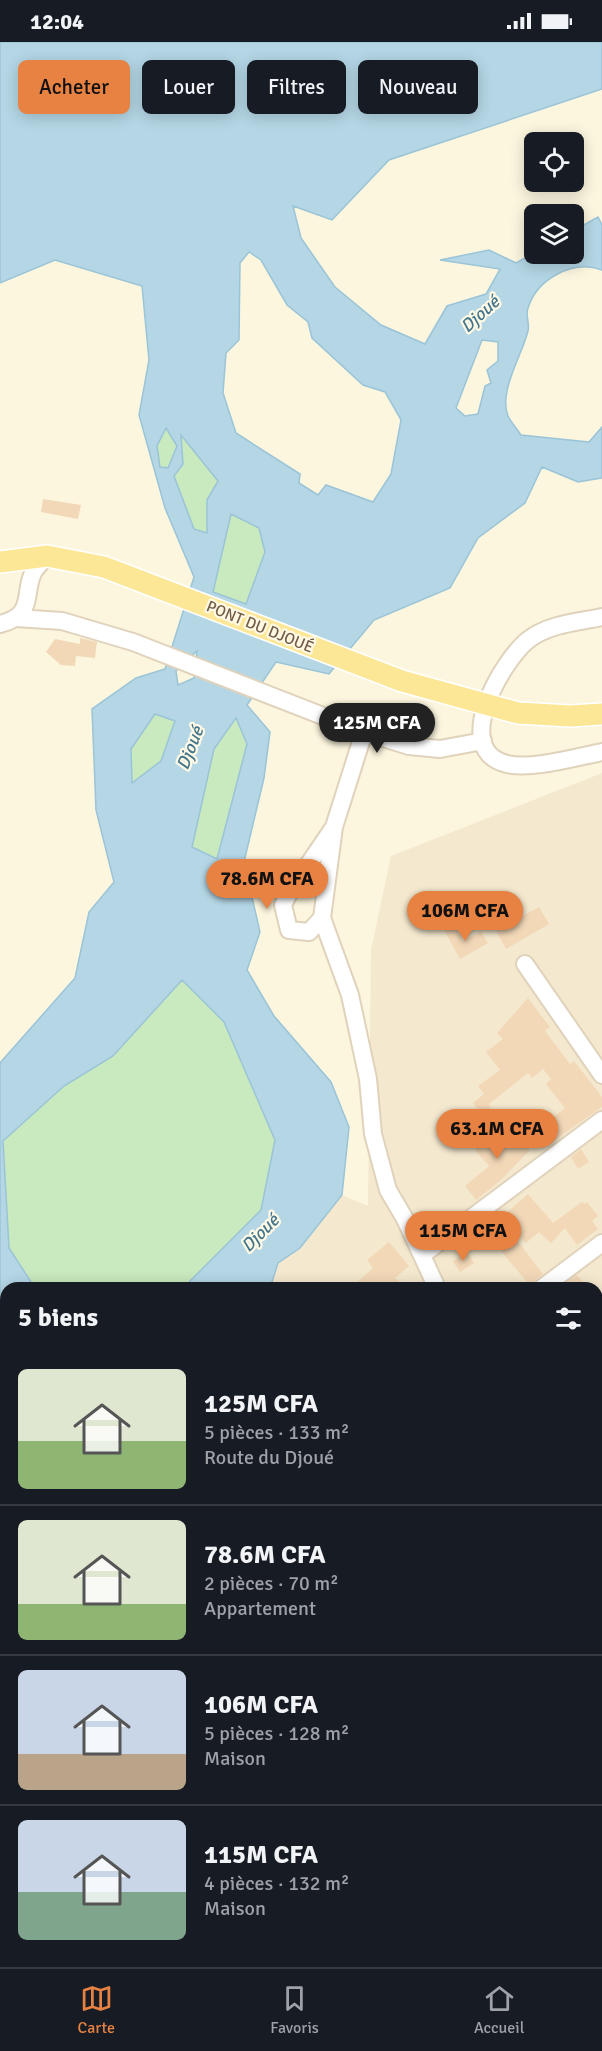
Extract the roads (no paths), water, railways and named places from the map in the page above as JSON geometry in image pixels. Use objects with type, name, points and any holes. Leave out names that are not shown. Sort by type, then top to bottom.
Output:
[{"type":"main road","name":"PONT DU DJOUÉ","points":[[0,562],[47,556],[104,567],[402,681],[418,695],[483,711]]},
{"type":"main road","points":[[483,711],[570,716],[602,714]]},
{"type":"main road","points":[[483,711],[552,730],[602,727]]},
{"type":"street","points":[[16,618],[26,606],[34,570],[47,556]]},
{"type":"street","points":[[602,617],[549,628],[528,640],[499,678],[483,711],[483,741],[494,758],[508,764],[528,765],[602,752]]},
{"type":"street","points":[[0,624],[16,618],[62,621],[134,642],[364,732],[409,746],[440,749],[483,741]]},
{"type":"street","points":[[364,732],[334,827],[322,918],[350,995],[368,1079],[374,1134],[388,1190],[434,1282]]},
{"type":"street","points":[[322,918],[309,932],[289,930],[284,905],[289,893],[334,827]]},
{"type":"street","points":[[525,964],[602,1075]]},
{"type":"street","points":[[422,1256],[602,1120]]},
{"type":"street","points":[[550,1282],[602,1244]]},
{"type":"water","name":"Djoué","points":[[0,42],[602,42],[602,89],[389,160],[332,220],[293,206],[301,238],[335,287],[381,325],[425,344],[447,306],[486,294],[500,269],[440,260],[489,250],[516,263],[524,259],[524,264],[584,264],[584,225],[598,217],[602,225],[602,270],[579,267],[558,274],[539,288],[533,298],[527,311],[528,331],[512,373],[506,406],[508,416],[521,435],[589,442],[602,427],[602,478],[578,482],[542,467],[525,503],[478,538],[450,588],[374,620],[329,674],[276,662],[247,705],[270,732],[264,778],[244,862],[260,932],[247,970],[274,1016],[331,1082],[349,1127],[342,1195],[300,1248],[278,1263],[272,1282],[189,1282],[261,1210],[275,1140],[224,1022],[182,980],[113,1056],[64,1086],[3,1141],[9,1248],[31,1282],[0,1282],[0,1063],[75,978],[89,912],[114,882],[96,810],[92,709],[136,678],[165,669],[194,577],[165,508],[139,415],[149,360],[142,286],[55,260],[0,283]],"holes":[[[249,252],[261,260],[287,305],[308,322],[312,338],[363,385],[385,392],[401,420],[391,474],[373,502],[326,485],[318,495],[299,483],[300,474],[236,433],[223,393],[226,353],[239,340],[240,263]],[[482,340],[498,342],[498,361],[487,370],[491,383],[485,386],[478,414],[465,416],[456,408]],[[166,428],[177,446],[168,468],[160,467],[157,446]],[[181,435],[218,481],[207,500],[207,533],[194,529],[174,476],[183,464]],[[231,514],[259,528],[265,552],[246,604],[213,592]],[[197,651],[194,678],[178,685],[176,671]],[[155,714],[175,721],[161,761],[132,783],[131,749]],[[236,718],[247,744],[217,859],[192,847],[214,749]]]}]
